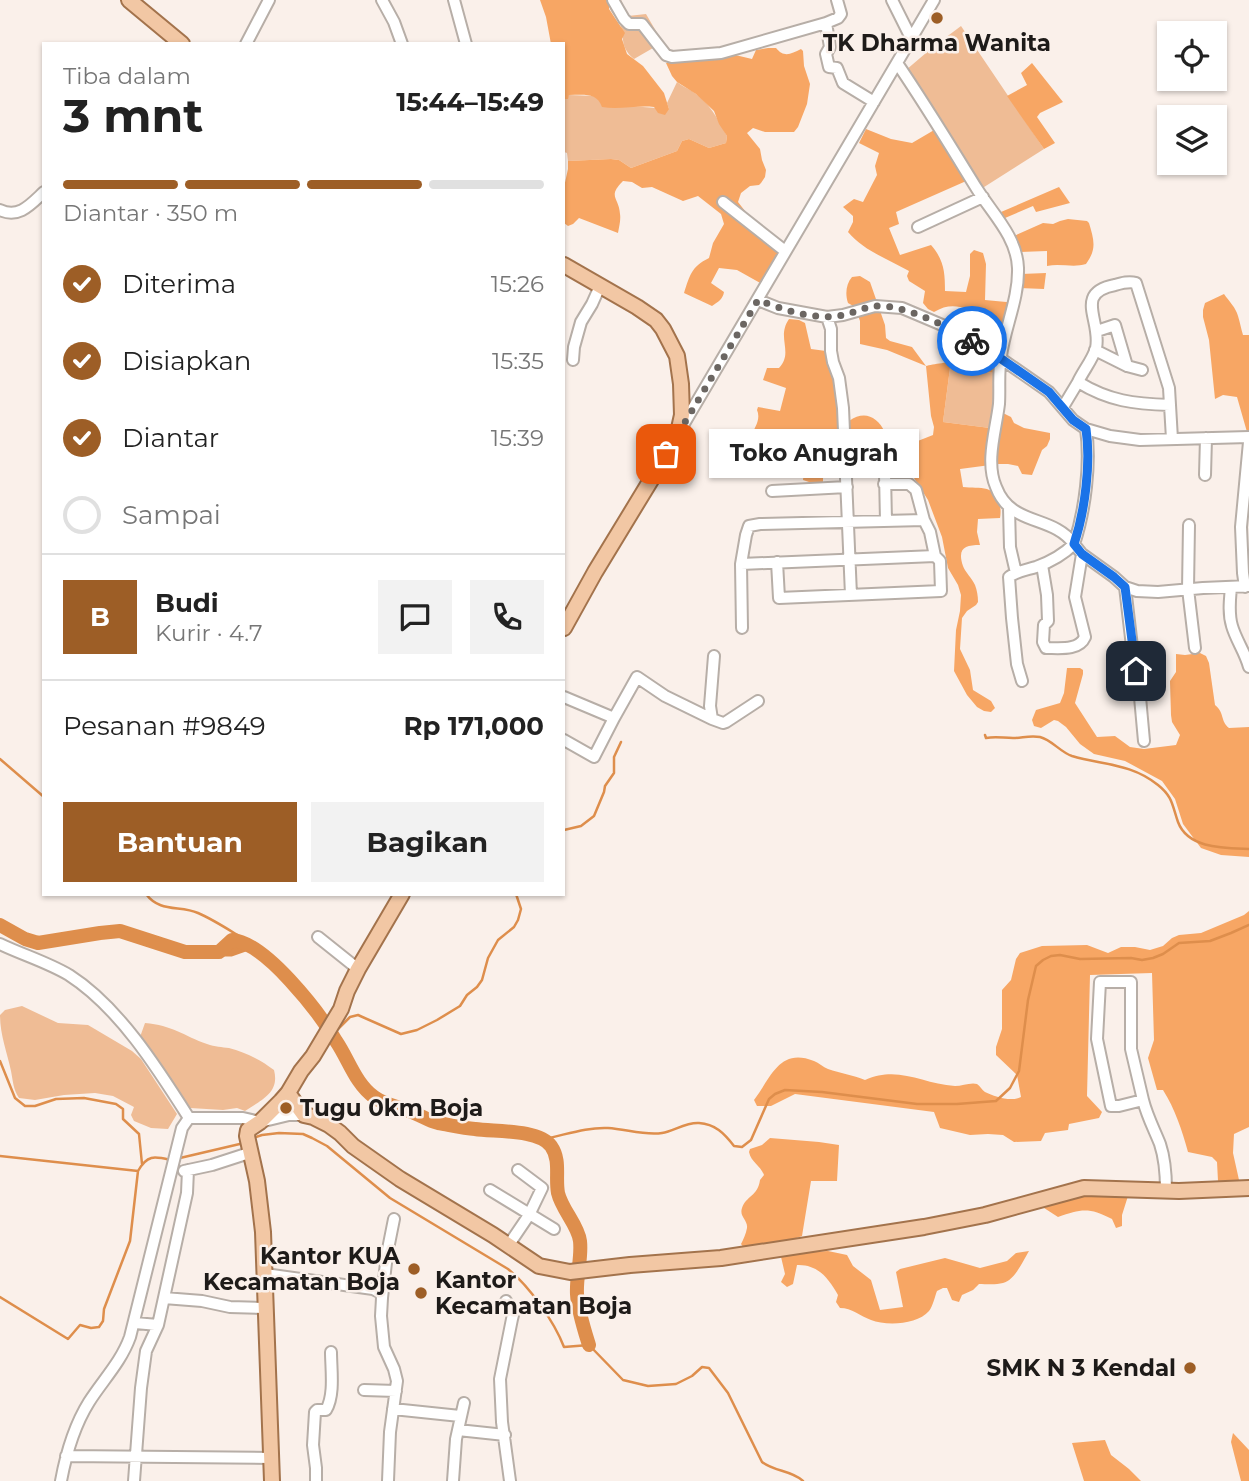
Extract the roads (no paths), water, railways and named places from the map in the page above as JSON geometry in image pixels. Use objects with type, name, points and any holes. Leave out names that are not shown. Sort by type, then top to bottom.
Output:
[{"type":"main road","points":[[129,0],[143,6],[180,42]]},
{"type":"main road","points":[[565,266],[656,320],[677,356],[682,415],[678,433],[565,626]]},
{"type":"main road","points":[[272,1481],[265,1274],[260,1204],[249,1153],[248,1130],[260,1122],[288,1093],[401,896]]},
{"type":"main road","points":[[288,1093],[304,1115],[329,1125],[353,1146],[400,1179],[539,1266],[570,1272],[720,1258],[924,1227],[985,1215],[1084,1188],[1249,1188]]},
{"type":"street","points":[[247,42],[269,0]]},
{"type":"street","points":[[382,0],[401,42]]},
{"type":"street","points":[[454,0],[465,42]]},
{"type":"street","points":[[613,0],[629,24],[642,24],[666,55],[672,57],[721,54],[826,23],[841,14],[837,0]]},
{"type":"street","points":[[892,0],[911,38]]},
{"type":"street","points":[[678,433],[934,0]]},
{"type":"street","points":[[826,23],[830,47],[825,54],[829,67],[836,68],[843,83],[874,102]]},
{"type":"street","points":[[758,300],[778,308],[827,317],[875,306],[902,308],[954,330],[1000,358],[1049,392],[1073,420],[1086,429],[1110,436],[1140,440],[1249,440],[1241,527],[1243,573],[1247,586],[1137,591],[1125,587],[1082,554],[1068,535],[1009,508],[997,490],[992,476],[993,441],[999,403],[1000,358],[1016,289],[1018,266],[1013,248],[999,219],[897,63]]},
{"type":"street","points":[[0,211],[10,214],[23,210],[42,193]]},
{"type":"street","points":[[918,227],[983,197]]},
{"type":"street","points":[[723,202],[785,251]]},
{"type":"street","points":[[1063,407],[1095,350],[1097,331],[1091,303],[1094,295],[1109,286],[1132,281],[1136,283],[1169,388],[1172,439]]},
{"type":"street","points":[[573,360],[581,322],[600,286]]},
{"type":"street","points":[[827,317],[843,408],[851,595]]},
{"type":"street","points":[[1097,331],[1115,325],[1127,366]]},
{"type":"street","points":[[1095,350],[1127,366],[1142,370]]},
{"type":"street","points":[[1078,382],[1101,395],[1119,401],[1170,405]]},
{"type":"street","points":[[1022,681],[1017,664],[1009,577],[1064,554],[1074,544],[1081,523],[1089,449],[1086,429]]},
{"type":"street","points":[[1205,475],[1206,438]]},
{"type":"street","points":[[777,562],[779,598],[941,591],[940,561],[934,556],[930,532],[916,490],[912,486],[885,479],[886,521]]},
{"type":"street","points":[[772,491],[846,487]]},
{"type":"street","points":[[1009,508],[1010,547],[1016,572]]},
{"type":"street","points":[[742,628],[741,564],[749,526],[924,520]]},
{"type":"street","points":[[1189,524],[1188,589],[1195,648]]},
{"type":"street","points":[[1042,565],[1048,608],[1048,621],[1044,625],[1046,648],[1076,647],[1083,643],[1085,637],[1075,597],[1082,554]]},
{"type":"street","points":[[741,564],[934,556]]},
{"type":"street","points":[[1125,587],[1144,741]]},
{"type":"street","points":[[1231,587],[1230,617],[1249,667]]},
{"type":"street","points":[[712,719],[710,706],[714,656]]},
{"type":"street","points":[[565,741],[594,757],[637,677],[665,696],[723,723],[758,701]]},
{"type":"street","points":[[565,701],[614,718]]},
{"type":"street","points":[[318,937],[358,969]]},
{"type":"street","points":[[0,944],[66,974],[85,986],[142,1050],[189,1118]]},
{"type":"street","points":[[1143,1100],[1111,1106],[1097,1039],[1100,982],[1131,982],[1130,1049],[1147,1115],[1164,1156],[1166,1190]]},
{"type":"street","points":[[189,1118],[236,1118],[260,1122],[289,1115],[304,1115]]},
{"type":"street","points":[[61,1481],[66,1456],[82,1414],[123,1354],[135,1323],[183,1128],[189,1118]]},
{"type":"street","points":[[172,1171],[188,1170],[249,1153]]},
{"type":"street","points":[[134,1481],[146,1352],[158,1325],[187,1193],[188,1170]]},
{"type":"street","points":[[508,1246],[529,1215],[542,1188],[518,1170]]},
{"type":"street","points":[[490,1190],[554,1229]]},
{"type":"street","points":[[388,1481],[390,1432],[397,1381],[384,1347],[381,1316],[387,1254],[394,1219]]},
{"type":"street","points":[[157,1232],[177,1242]]},
{"type":"street","points":[[265,1274],[373,1289],[381,1293],[382,1298]]},
{"type":"street","points":[[163,1298],[202,1301],[230,1307],[265,1308]]},
{"type":"street","points":[[506,1301],[513,1314],[500,1379],[502,1422],[510,1481]]},
{"type":"street","points":[[135,1323],[158,1325]]},
{"type":"street","points":[[316,1481],[313,1435],[316,1410],[326,1410],[329,1406],[331,1352]]},
{"type":"street","points":[[363,1390],[396,1391]]},
{"type":"street","points":[[453,1481],[458,1430],[464,1403]]},
{"type":"street","points":[[393,1409],[460,1416]]},
{"type":"street","points":[[458,1430],[505,1435]]},
{"type":"street","points":[[66,1456],[271,1458]]},
{"type":"waterway","points":[[985,735],[986,738],[1040,737],[1072,756],[1137,772],[1167,793],[1178,822],[1190,837],[1208,845],[1249,849]]},
{"type":"waterway","points":[[565,830],[581,826],[594,816],[605,786],[614,773],[614,757],[621,742]]},
{"type":"waterway","points":[[0,759],[42,795]]},
{"type":"waterway","points":[[148,896],[158,904],[203,915],[239,936],[240,940]]},
{"type":"waterway","points":[[334,1033],[350,1017],[358,1015],[401,1034],[417,1030],[460,1006],[482,980],[488,958],[498,940],[514,927],[518,920],[521,909],[517,896]]},
{"type":"waterway","points":[[0,925],[38,943],[120,931],[185,952],[219,952],[232,940],[245,944],[260,953],[290,980],[328,1028],[357,1078],[374,1097],[438,1123],[470,1129],[515,1132],[545,1141],[554,1151],[558,1193],[580,1241],[577,1294],[589,1345]]},
{"type":"waterway","points":[[544,1139],[600,1128],[656,1134],[699,1123],[714,1127],[734,1146],[742,1147],[751,1140],[769,1099],[785,1090],[917,1104],[996,1101],[1010,1088],[1019,1071],[1028,1000],[1036,966],[1043,960],[1060,955],[1080,959],[1142,960],[1163,954],[1179,943],[1210,941],[1249,925]]},
{"type":"waterway","points":[[219,952],[231,952],[248,946]]},
{"type":"waterway","points":[[0,1061],[15,1098],[25,1106],[35,1106],[56,1099],[84,1098],[116,1104],[123,1109],[123,1119],[139,1134],[142,1164]]},
{"type":"waterway","points":[[253,1138],[279,1133],[303,1134],[327,1146],[390,1198],[508,1269],[540,1305],[564,1347],[589,1345],[623,1380],[648,1386],[676,1384],[702,1367],[709,1368],[728,1393],[762,1462],[803,1481]]},
{"type":"waterway","points":[[180,1158],[244,1143]]},
{"type":"waterway","points":[[0,1156],[138,1171]]},
{"type":"waterway","points":[[0,1297],[68,1339],[80,1325],[99,1327],[130,1241],[138,1171],[148,1159],[170,1160]]},
{"type":"place","name":"TK Dharma Wanita","points":[[937,18]]},
{"type":"place","name":"Toko Anugrah","points":[[666,454]]},
{"type":"place","name":"Tugu 0km Boja","points":[[286,1108]]},
{"type":"place","name":"Kantor KUA Kecamatan Boja","points":[[414,1269]]},
{"type":"place","name":"Kantor Kecamatan Boja","points":[[421,1293]]},
{"type":"place","name":"SMK N 3 Kendal","points":[[1190,1368]]}]
